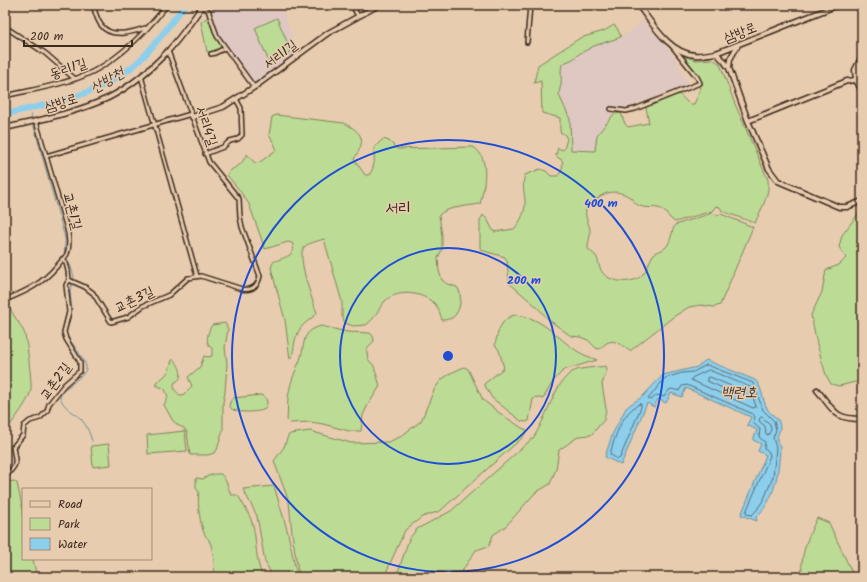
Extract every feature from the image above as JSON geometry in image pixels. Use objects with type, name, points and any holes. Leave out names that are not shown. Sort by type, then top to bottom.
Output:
[{"type":"street","points":[[93,5],[101,26],[110,32],[129,33],[147,28]]},
{"type":"street","name":"동리1길","points":[[5,96],[75,79],[94,71],[134,42],[167,5]]},
{"type":"street","points":[[352,5],[358,16]]},
{"type":"street","name":"서리1길","points":[[46,156],[155,124],[214,111],[254,87],[328,33],[378,5]]},
{"type":"street","points":[[527,42],[530,5]]},
{"type":"street","name":"삼방로","points":[[611,109],[626,111],[635,109],[700,83],[697,77],[638,5]]},
{"type":"street","name":"삼방로","points":[[672,46],[684,53],[695,55],[716,53],[838,5]]},
{"type":"street","points":[[203,6],[209,11],[217,36],[254,87]]},
{"type":"street","name":"삼방로","points":[[5,128],[58,116],[109,97],[141,75],[168,51],[203,6]]},
{"type":"street","points":[[5,27],[45,53],[75,79]]},
{"type":"street","points":[[729,68],[730,59],[738,44]]},
{"type":"street","points":[[214,55],[225,48]]},
{"type":"street","name":"서리4길","points":[[168,51],[205,154],[209,162],[239,200],[242,227],[260,276],[258,282],[253,288],[246,290],[197,276]]},
{"type":"street","points":[[716,53],[729,68],[748,121],[769,169],[778,181],[842,207],[862,201]]},
{"type":"street","points":[[862,56],[855,70],[856,80],[862,91]]},
{"type":"street","points":[[856,80],[862,62]]},
{"type":"street","points":[[856,80],[862,70]]},
{"type":"street","points":[[141,75],[197,276]]},
{"type":"street","points":[[748,121],[847,81],[856,80],[862,75]]},
{"type":"street","points":[[205,154],[223,147],[230,141],[238,139],[242,135],[241,108],[236,99]]},
{"type":"street","name":"교촌1길","points":[[5,300],[31,289],[51,272],[67,253],[67,229],[46,156],[34,122]]},
{"type":"street","name":"교촌2길","points":[[5,477],[14,467],[15,461],[13,447],[23,435],[24,426],[30,421],[40,418],[47,411],[49,404],[64,385],[80,371],[80,362],[66,339],[64,332],[69,312],[66,285],[70,280],[66,263],[63,258]]},
{"type":"street","name":"교촌3길","points":[[70,280],[85,287],[93,293],[110,322],[128,317],[143,306],[169,295],[184,280],[197,276]]},
{"type":"street","points":[[816,390],[842,417],[848,419],[862,419]]},
{"type":"shaded area","points":[[214,5],[257,5],[258,11],[283,11],[298,50],[255,84],[222,43],[210,15]]},
{"type":"shaded area","points":[[642,20],[670,50],[676,59],[688,85],[613,113],[597,135],[595,151],[571,149],[571,127],[567,110],[559,95],[562,64],[594,46],[621,37],[631,31]]},
{"type":"green space","points":[[208,17],[215,37],[222,48],[207,52],[201,22]]},
{"type":"green space","points":[[277,18],[291,51],[283,57],[269,62],[255,28]]},
{"type":"green space","points":[[614,25],[621,37],[594,46],[562,64],[559,95],[570,119],[571,150],[595,151],[597,135],[614,114],[621,113],[625,124],[628,127],[649,123],[646,107],[679,94],[689,104],[694,104],[700,89],[700,79],[684,59],[687,57],[696,60],[713,59],[720,64],[735,104],[768,180],[768,191],[755,223],[722,211],[720,207],[716,206],[712,211],[675,222],[661,209],[636,204],[627,195],[618,192],[601,196],[588,207],[586,210],[586,218],[590,236],[588,249],[597,257],[600,268],[606,276],[620,281],[635,280],[643,274],[653,255],[665,248],[668,244],[675,225],[712,213],[716,215],[721,214],[753,227],[720,305],[714,307],[701,305],[689,307],[673,317],[630,351],[612,341],[599,349],[588,340],[571,336],[549,320],[536,306],[509,283],[507,261],[505,257],[484,251],[480,248],[480,220],[483,215],[494,232],[514,229],[519,223],[525,208],[523,184],[525,175],[540,169],[546,171],[551,176],[558,176],[562,168],[562,160],[556,155],[558,148],[562,150],[564,149],[567,139],[565,135],[560,132],[560,118],[542,113],[541,81],[534,83],[538,65],[580,38],[604,31]]},
{"type":"green space","points":[[276,115],[344,123],[356,130],[361,138],[361,142],[358,153],[354,159],[365,175],[369,175],[373,168],[374,148],[383,139],[389,141],[397,149],[473,147],[479,152],[484,165],[485,173],[480,204],[447,210],[439,215],[442,249],[438,258],[439,271],[442,280],[447,284],[457,287],[460,294],[459,307],[452,318],[442,320],[437,307],[429,299],[416,294],[403,293],[390,297],[385,301],[372,320],[366,325],[353,326],[345,323],[342,316],[342,302],[324,239],[304,247],[302,252],[306,279],[317,313],[303,325],[299,331],[293,354],[290,359],[285,320],[271,268],[273,262],[291,254],[294,247],[292,243],[288,242],[265,249],[249,204],[227,175],[231,170],[241,164],[247,154],[255,163],[260,162],[276,150],[275,145],[269,135],[272,117]]},
{"type":"green space","points":[[862,209],[862,386],[855,382],[839,386],[831,384],[826,375],[817,344],[811,315],[822,292],[826,270],[839,265],[846,258],[839,247],[842,235]]},
{"type":"green space","points":[[5,305],[9,306],[24,332],[28,352],[31,390],[20,412],[5,432]]},
{"type":"green space","points":[[514,315],[523,316],[540,323],[577,351],[597,360],[564,370],[554,380],[543,399],[536,397],[533,399],[529,421],[525,422],[521,421],[492,398],[484,384],[504,368],[499,350],[495,345],[500,327],[509,317]]},
{"type":"green space","points":[[225,323],[228,329],[225,347],[227,364],[223,402],[223,430],[217,450],[214,453],[208,455],[190,455],[187,432],[184,428],[173,421],[164,405],[168,397],[165,389],[156,385],[156,382],[165,376],[169,371],[172,360],[174,360],[180,368],[181,375],[175,382],[174,388],[180,395],[183,395],[192,386],[188,377],[200,367],[204,356],[212,356],[212,348],[207,340],[212,325]]},
{"type":"green space","points":[[321,326],[347,332],[370,333],[373,336],[374,341],[367,348],[367,353],[368,359],[374,366],[380,386],[363,415],[361,431],[349,431],[310,422],[290,423],[287,420],[290,388],[302,354],[305,339],[310,331]]},
{"type":"green space","points":[[606,366],[607,370],[602,384],[606,409],[604,420],[591,435],[579,436],[559,450],[556,469],[550,484],[535,493],[506,526],[493,535],[489,546],[476,550],[458,577],[394,577],[399,569],[409,539],[417,529],[451,511],[533,438],[555,393],[566,377],[572,372],[580,369]]},
{"type":"green space","points":[[464,367],[468,369],[483,400],[498,412],[527,430],[523,437],[440,511],[422,517],[405,530],[384,577],[306,577],[298,571],[289,502],[274,461],[284,447],[288,436],[290,434],[310,431],[351,443],[388,442],[400,437],[421,421],[434,390],[441,380]]},
{"type":"green space","points":[[261,395],[266,398],[267,402],[263,410],[239,412],[230,407],[233,398]]},
{"type":"green space","points":[[185,431],[187,451],[148,454],[147,435]]},
{"type":"green space","points":[[109,444],[111,465],[93,467],[91,446]]},
{"type":"green space","points":[[215,474],[221,474],[231,495],[237,495],[239,497],[250,518],[253,525],[257,558],[263,577],[214,577],[214,563],[211,544],[203,531],[200,520],[198,502],[199,492],[196,488],[196,478],[203,479]]},
{"type":"green space","points":[[14,481],[17,483],[22,506],[22,560],[33,560],[36,573],[35,577],[5,577],[5,487],[8,482]]},
{"type":"green space","points":[[274,486],[288,533],[298,577],[273,577],[265,562],[257,516],[243,489]]},
{"type":"green space","points":[[817,518],[829,523],[854,577],[803,577],[803,555]]},
{"type":"water","name":"백련호","points":[[706,360],[755,380],[759,386],[768,410],[777,418],[779,422],[780,430],[777,437],[777,442],[780,445],[780,448],[775,485],[768,503],[756,517],[757,521],[741,515],[766,455],[758,451],[761,444],[753,440],[757,430],[747,425],[751,417],[686,388],[682,397],[671,393],[666,403],[658,399],[654,407],[647,403],[621,465],[605,457],[612,435],[626,408],[642,397],[663,375],[697,367]]},
{"type":"waterway","name":"산방천","points":[[5,114],[77,96],[111,81],[126,72],[146,54],[185,5]]},
{"type":"waterway","points":[[29,109],[33,120]]},
{"type":"waterway","points":[[33,123],[65,238],[65,255]]},
{"type":"waterway","points":[[66,258],[74,277],[70,291],[72,311],[66,333],[86,367],[83,374],[66,389],[60,397],[66,407],[84,422],[92,441]]},
{"type":"district","name":"서리","points":[[398,207]]}]
